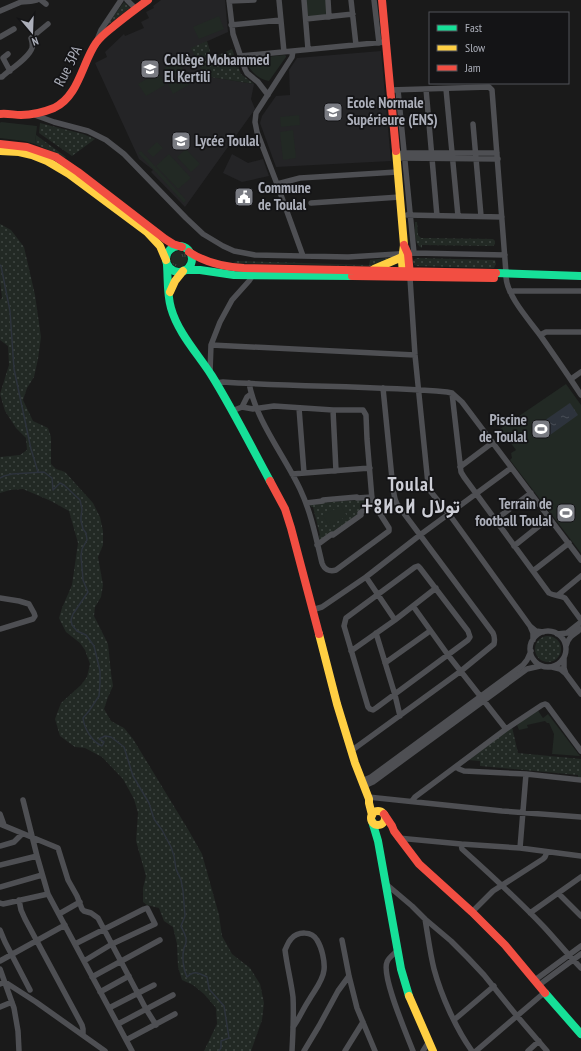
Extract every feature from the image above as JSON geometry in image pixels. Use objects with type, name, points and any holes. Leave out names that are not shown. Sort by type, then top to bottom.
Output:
[{"type":"main road","name":"Rue 3PA","points":[[0,114],[32,114],[57,106],[66,100],[73,89],[86,60],[97,42],[109,30],[148,0]]},
{"type":"main road","points":[[382,0],[382,42],[394,90],[400,156],[397,172],[400,197],[406,215],[404,245],[407,255],[406,274]]},
{"type":"main road","points":[[0,144],[32,148],[56,157],[173,244],[184,248],[196,257],[205,261],[228,267],[369,270],[473,278],[506,275],[581,276]]},
{"type":"main road","points":[[0,151],[34,155],[62,169],[139,226],[160,247],[172,270],[176,272],[194,269],[223,274],[252,276],[406,274]]},
{"type":"main road","points":[[182,247],[170,250],[168,253],[167,262],[169,294],[173,313],[192,347],[210,373],[232,411],[285,508],[337,704],[355,763],[369,798],[369,803],[376,821],[396,835]]},
{"type":"main road","points":[[169,294],[177,277],[191,264],[192,260],[189,252]]},
{"type":"main road","points":[[369,270],[407,255]]},
{"type":"main road","points":[[369,798],[392,826],[396,835],[419,864],[472,912],[505,945],[581,1034]]},
{"type":"main road","points":[[382,813],[376,811],[378,841],[401,969],[408,993],[428,1043],[433,1051]]},
{"type":"main road","points":[[376,821],[384,818],[382,813]]},
{"type":"street","points":[[0,11],[21,2],[34,2],[38,0]]},
{"type":"street","points":[[97,42],[101,30],[121,0]]},
{"type":"street","points":[[127,0],[136,9]]},
{"type":"street","points":[[254,0],[229,1],[231,25],[240,56],[247,73],[258,82],[268,95]]},
{"type":"street","points":[[280,0],[284,52]]},
{"type":"street","points":[[304,0],[308,49]]},
{"type":"street","points":[[328,0],[329,17]]},
{"type":"street","points":[[351,0],[356,45]]},
{"type":"street","points":[[240,56],[382,42],[374,0]]},
{"type":"street","points":[[306,19],[353,14]]},
{"type":"street","points":[[231,25],[281,20]]},
{"type":"street","points":[[0,77],[10,71],[30,53],[33,44],[30,38],[48,24]]},
{"type":"street","points":[[0,37],[14,29]]},
{"type":"street","points":[[293,51],[292,57],[256,113],[255,122],[256,132],[277,184],[303,256]]},
{"type":"street","points":[[8,54],[3,58],[10,71]]},
{"type":"street","points":[[394,90],[489,87],[492,89],[506,283],[522,310],[581,394]]},
{"type":"street","points":[[446,88],[458,216]]},
{"type":"street","points":[[426,89],[437,216]]},
{"type":"street","points":[[32,114],[54,122],[88,131],[111,143],[124,154],[203,234],[222,246],[234,251],[250,254],[348,258],[407,255],[505,254]]},
{"type":"street","points":[[473,124],[481,216]]},
{"type":"street","points":[[407,255],[406,215],[400,156],[498,156]]},
{"type":"street","points":[[277,184],[300,178],[397,172]]},
{"type":"street","points":[[311,203],[400,197]]},
{"type":"street","points":[[406,215],[502,217]]},
{"type":"street","points":[[406,274],[428,484],[431,492],[449,514],[530,626],[534,636],[531,651],[523,665],[482,698]]},
{"type":"street","points":[[210,373],[211,345],[220,322],[232,300],[249,282],[252,276]]},
{"type":"street","points":[[510,292],[581,291]]},
{"type":"street","points":[[540,335],[546,332],[581,332]]},
{"type":"street","points":[[211,345],[415,355]]},
{"type":"street","points":[[571,379],[581,372]]},
{"type":"street","points":[[216,384],[222,382],[418,389],[452,393],[462,402],[581,560]]},
{"type":"street","points":[[232,411],[242,407],[257,408],[274,406],[333,410],[363,410],[366,415],[372,497],[389,530],[337,569],[331,571],[324,567],[306,503],[257,408],[251,394],[249,383]]},
{"type":"street","points":[[351,751],[460,671],[494,644],[495,637],[397,504],[393,489],[383,388]]},
{"type":"street","points":[[452,393],[461,472],[476,495],[549,594],[558,595],[565,598],[581,621],[567,633],[557,634]]},
{"type":"street","points":[[242,407],[247,397],[251,394]]},
{"type":"street","points":[[299,408],[304,473]]},
{"type":"street","points":[[333,410],[336,471]]},
{"type":"street","points":[[460,467],[492,443]]},
{"type":"street","points":[[292,474],[370,468]]},
{"type":"street","points":[[312,610],[322,607],[366,577],[511,468]]},
{"type":"street","points":[[495,520],[531,493]]},
{"type":"street","points":[[306,503],[357,496],[357,498],[372,497]]},
{"type":"street","points":[[317,545],[361,515],[360,514],[374,503]]},
{"type":"street","points":[[514,546],[550,518]]},
{"type":"street","points":[[533,571],[569,544]]},
{"type":"street","points":[[418,566],[469,634],[468,640],[373,710],[368,707],[344,626],[346,618],[378,594],[418,566]]},
{"type":"street","points":[[558,595],[581,576]]},
{"type":"street","points":[[366,577],[395,620]]},
{"type":"street","points":[[351,651],[395,620],[436,588]]},
{"type":"street","points":[[0,598],[29,604],[35,616],[33,619],[0,629]]},
{"type":"street","points":[[413,606],[460,671],[506,729]]},
{"type":"street","points":[[530,626],[536,631],[554,632],[563,639],[566,646]]},
{"type":"street","points":[[566,674],[564,668],[564,658],[566,646],[569,638],[581,629]]},
{"type":"street","points":[[385,663],[430,631]]},
{"type":"street","points":[[532,642],[538,635],[546,632]]},
{"type":"street","points":[[376,633],[400,716]]},
{"type":"street","points":[[531,651],[534,660],[540,666]]},
{"type":"street","points":[[552,667],[561,662],[564,658]]},
{"type":"street","points":[[363,784],[482,698],[527,669],[540,666],[560,669],[566,674],[581,694]]},
{"type":"street","points":[[412,801],[415,797],[506,729],[545,704],[581,751]]},
{"type":"street","points":[[456,767],[464,771],[526,774],[581,780]]},
{"type":"street","points":[[520,848],[526,774]]},
{"type":"street","points":[[369,798],[581,817]]},
{"type":"street","points":[[23,800],[48,894],[132,1051]]},
{"type":"street","points":[[0,814],[2,824],[22,834],[58,848],[68,880],[84,911],[97,917],[146,1009],[156,1024]]},
{"type":"street","points":[[0,846],[14,842],[22,834]]},
{"type":"street","points":[[396,835],[460,844],[520,848],[581,856]]},
{"type":"street","points":[[460,844],[462,849],[545,928],[570,958],[581,968]]},
{"type":"street","points":[[472,912],[492,891],[543,859],[547,852]]},
{"type":"street","points":[[0,866],[37,856]]},
{"type":"street","points":[[0,886],[42,874]]},
{"type":"street","points":[[530,913],[559,894],[581,877]]},
{"type":"street","points":[[385,884],[408,902],[468,958],[494,986],[547,1051]]},
{"type":"street","points":[[0,903],[3,904],[48,894]]},
{"type":"street","points":[[559,894],[581,916]]},
{"type":"street","points":[[19,900],[21,910],[82,1025],[83,1035]]},
{"type":"street","points":[[59,914],[80,902]]},
{"type":"street","points":[[75,944],[146,908],[148,909],[155,924],[112,944],[84,961]]},
{"type":"street","points":[[425,919],[434,969],[438,982],[454,1020],[465,1042],[472,1051]]},
{"type":"street","points":[[0,961],[65,925]]},
{"type":"street","points":[[0,930],[30,990]]},
{"type":"street","points":[[292,1051],[293,1027],[294,1013],[285,950],[288,942],[296,935],[301,933],[315,937],[320,945],[324,972],[321,980],[293,1027]]},
{"type":"street","points":[[92,977],[160,940]]},
{"type":"street","points":[[342,940],[357,1008],[375,1051]]},
{"type":"street","points":[[537,982],[570,958],[581,946]]},
{"type":"street","points":[[398,951],[389,958],[386,970],[398,1014],[413,1051]]},
{"type":"street","points":[[570,958],[581,954]]},
{"type":"street","points":[[0,969],[2,983],[12,1002],[18,1031],[19,1051]]},
{"type":"street","points":[[100,992],[129,976]]},
{"type":"street","points":[[304,1051],[338,991],[349,976]]},
{"type":"street","points":[[2,983],[36,1002],[105,1051]]},
{"type":"street","points":[[109,1008],[154,985]]},
{"type":"street","points":[[454,1020],[494,986]]},
{"type":"street","points":[[476,1051],[545,992]]},
{"type":"street","points":[[118,1024],[173,995]]},
{"type":"street","points":[[0,1007],[12,1002]]},
{"type":"street","points":[[124,1051],[127,1042],[175,1014]]},
{"type":"street","points":[[345,1051],[363,1022]]},
{"type":"street","points":[[528,1051],[539,1041]]},
{"type":"street","points":[[423,1051],[428,1043]]},
{"type":"shaded area","points":[[161,0],[225,0],[228,32],[192,48],[204,76],[254,84],[251,99],[255,109],[185,207],[151,172],[153,170],[139,159],[95,63],[107,57],[105,52],[124,34],[125,36],[144,28],[141,22],[149,18],[146,12],[154,8],[153,6]]},
{"type":"shaded area","points":[[381,51],[391,161],[276,167],[260,123],[262,116],[276,96],[290,95],[289,70],[297,58]]},
{"type":"shaded area","points":[[232,154],[248,163],[263,159],[269,176],[242,182],[223,173]]},
{"type":"green space","points":[[306,0],[326,0],[327,15],[308,17]]},
{"type":"green space","points":[[124,2],[130,8],[107,25]]},
{"type":"green space","points":[[219,16],[224,29],[199,39],[193,27]]},
{"type":"green space","points":[[207,41],[212,58],[232,49],[241,74],[254,84],[204,76],[191,48]]},
{"type":"green space","points":[[285,55],[286,57],[269,81],[255,74],[246,61],[248,59]]},
{"type":"green space","points":[[179,62],[183,70],[168,76],[164,68]]},
{"type":"green space","points":[[158,72],[165,85],[146,96],[138,84]]},
{"type":"green space","points":[[185,75],[190,84],[173,94],[168,84]]},
{"type":"green space","points":[[299,115],[300,125],[281,127],[280,117]]},
{"type":"green space","points":[[1,122],[37,126],[35,144],[0,138]]},
{"type":"green space","points":[[40,123],[83,134],[95,139],[72,156],[39,133]]},
{"type":"green space","points":[[293,130],[296,158],[283,160],[280,132]]},
{"type":"green space","points":[[36,135],[66,157],[65,158],[35,144]]},
{"type":"green space","points":[[157,142],[163,148],[153,157],[147,151]]},
{"type":"green space","points":[[186,149],[200,164],[191,172],[177,157]]},
{"type":"green space","points":[[141,151],[186,200],[184,203],[138,153]]},
{"type":"green space","points":[[169,154],[191,178],[178,189],[156,166]]},
{"type":"green space","points":[[415,222],[417,222],[418,235],[421,238],[493,239],[495,244],[493,246],[422,245],[422,248],[416,240]]},
{"type":"green space","points":[[0,224],[11,230],[24,247],[35,295],[41,337],[34,377],[27,388],[23,400],[33,421],[48,428],[51,437],[51,464],[56,469],[65,472],[93,503],[100,517],[103,531],[103,545],[98,557],[103,585],[101,597],[95,607],[94,616],[108,644],[113,686],[104,709],[111,721],[124,728],[133,739],[189,831],[202,854],[219,915],[222,936],[232,954],[250,968],[260,984],[264,1003],[262,1020],[251,1051],[204,1051],[217,1024],[216,1008],[204,994],[193,985],[182,980],[178,967],[177,944],[173,927],[164,921],[159,908],[147,905],[143,902],[143,888],[146,876],[136,841],[138,813],[134,799],[123,779],[102,757],[85,748],[75,747],[60,736],[55,719],[61,703],[81,685],[87,677],[90,664],[85,650],[80,643],[66,632],[59,618],[72,585],[78,543],[69,511],[51,501],[23,489],[10,490],[0,493],[0,457],[20,455],[27,450],[26,438],[16,428],[5,411],[0,394],[9,365],[8,346],[0,340],[0,300],[2,298],[0,281]]},
{"type":"green space","points":[[176,251],[182,251],[187,256],[185,265],[182,267],[176,267],[171,262],[171,256]]},
{"type":"green space","points":[[397,257],[370,266],[233,263],[237,261],[369,265],[370,260]]},
{"type":"green space","points":[[417,258],[495,260],[496,264],[494,268],[417,266],[414,265],[413,260]]},
{"type":"green space","points":[[566,384],[581,405],[581,553],[510,460],[512,458],[511,453],[516,450],[500,429]]},
{"type":"green space","points":[[368,499],[369,505],[359,514],[320,541],[320,535],[313,507],[311,507],[310,504]]},
{"type":"green space","points":[[341,506],[347,516],[329,526],[323,515]]},
{"type":"green space","points":[[548,636],[557,640],[561,649],[557,658],[548,662],[539,658],[535,649],[539,640]]},
{"type":"green space","points":[[537,709],[543,718],[548,714],[580,756],[552,754],[554,734],[549,723],[545,721],[527,725],[528,728],[519,730],[517,725]]},
{"type":"green space","points":[[512,727],[518,753],[581,759],[581,778],[578,778],[578,775],[480,766],[480,761],[468,760]]},
{"type":"water","points":[[570,403],[578,415],[550,435],[541,423]]},
{"type":"waterway","points":[[0,265],[10,311],[14,369],[31,449],[38,472]]},
{"type":"waterway","points":[[0,478],[12,474],[44,472],[52,478],[53,490],[60,483],[80,500],[82,509],[81,521],[87,540],[82,549],[81,556],[83,580],[88,592],[73,614],[71,620],[72,625],[77,631],[86,635],[94,646],[100,671],[99,696],[83,718],[84,722],[89,734],[98,744],[102,746],[104,742],[99,739],[105,736],[111,737],[124,747],[133,776],[149,803],[154,819],[171,847],[183,891],[185,916],[181,926],[186,940],[183,955],[186,974],[187,977],[194,973],[199,973],[207,977],[209,989],[224,1006],[229,1038],[221,1041],[221,1048],[219,1051]]},
{"type":"traffic: fast","points":[[179,246],[188,250],[192,259],[188,268],[179,272],[170,268],[166,259],[170,250],[179,246]]},
{"type":"traffic: fast","points":[[167,265],[168,292],[171,308],[178,326],[220,389],[270,481]]},
{"type":"traffic: fast","points":[[185,270],[200,270],[234,275],[352,276]]},
{"type":"traffic: fast","points":[[496,273],[581,276]]},
{"type":"traffic: fast","points":[[372,821],[378,841],[401,969],[409,996]]},
{"type":"traffic: fast","points":[[545,993],[581,1034]]},
{"type":"traffic: slow","points":[[0,151],[19,152],[32,155],[47,161],[69,174],[147,232],[160,246],[166,260]]},
{"type":"traffic: slow","points":[[396,151],[404,245],[402,260],[403,276]]},
{"type":"traffic: slow","points":[[374,269],[402,257]]},
{"type":"traffic: slow","points":[[170,292],[175,281],[183,271]]},
{"type":"traffic: slow","points":[[319,634],[337,704],[355,763],[369,799],[372,815]]},
{"type":"traffic: slow","points":[[378,811],[383,813],[385,818],[383,823],[378,825],[373,823],[371,818],[373,813],[378,811]]},
{"type":"traffic: slow","points":[[409,996],[433,1051]]},
{"type":"traffic: jam","points":[[0,114],[34,114],[54,108],[62,103],[75,87],[91,51],[98,40],[148,0]]},
{"type":"traffic: jam","points":[[382,0],[396,151]]},
{"type":"traffic: jam","points":[[0,144],[27,147],[56,157],[78,172],[165,239],[182,247]]},
{"type":"traffic: jam","points":[[404,245],[408,254],[410,275]]},
{"type":"traffic: jam","points":[[189,252],[215,264],[229,267],[496,273]]},
{"type":"traffic: jam","points":[[352,276],[494,278]]},
{"type":"traffic: jam","points":[[270,481],[285,509],[319,634]]},
{"type":"traffic: jam","points":[[384,814],[394,831],[419,864],[472,912],[505,945],[545,993]]},
{"type":"place","name":"Collège Mohammed El Kertili","points":[[150,69]]},
{"type":"place","name":"Ecole Normale Supérieure (ENS)","points":[[333,112]]},
{"type":"place","name":"Lycée Toulal","points":[[181,141]]},
{"type":"place","name":"Commune de Toulal","points":[[244,197]]},
{"type":"place","name":"Piscine de Toulal","points":[[541,429]]},
{"type":"place","name":"Terrain de football Toulal","points":[[566,513]]},
{"type":"district","name":"Toulal ⵜⵓⵍⴰⵍ تولال","points":[[411,495]]}]
